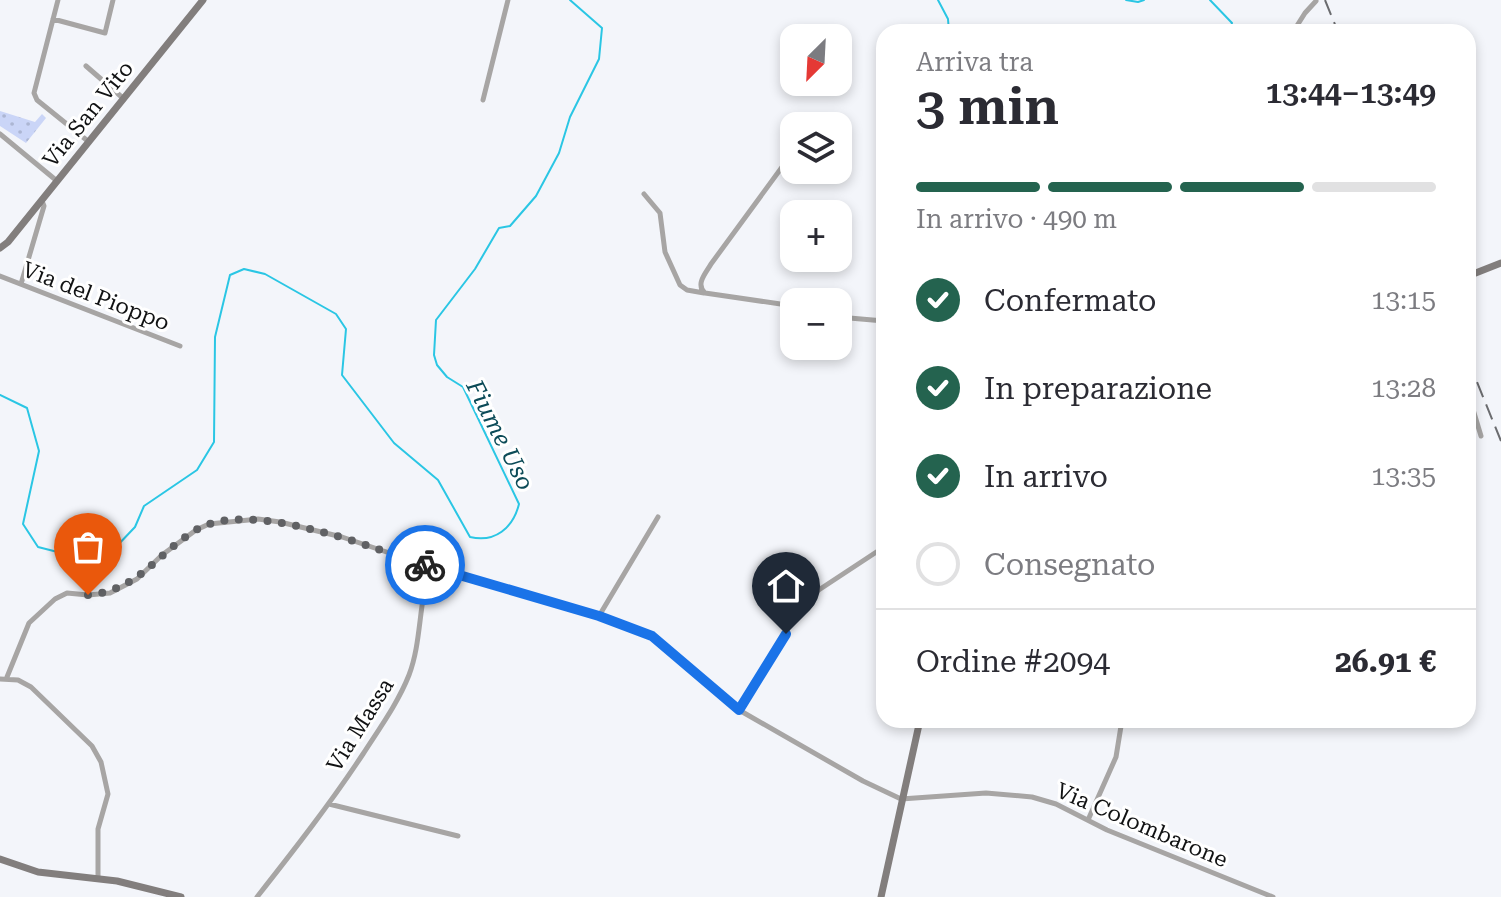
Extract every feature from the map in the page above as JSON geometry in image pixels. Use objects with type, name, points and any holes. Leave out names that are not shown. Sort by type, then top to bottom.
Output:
[{"type":"street","points":[[58,0],[34,93],[37,100],[89,142]]},
{"type":"street","points":[[53,19],[105,33],[113,0]]},
{"type":"street","name":"Via San Vito","points":[[0,248],[42,201],[203,0]]},
{"type":"street","points":[[483,100],[508,0]]},
{"type":"street","points":[[1298,24],[1316,1]]},
{"type":"street","points":[[86,66],[124,99]]},
{"type":"street","points":[[0,134],[57,181]]},
{"type":"street","points":[[705,293],[701,290],[702,278],[780,170]]},
{"type":"street","points":[[644,194],[660,213],[665,252],[680,285],[687,290],[780,304]]},
{"type":"street","points":[[21,284],[44,206],[42,201]]},
{"type":"street","points":[[1476,273],[1501,263]]},
{"type":"street","name":"Via del Pioppo","points":[[0,276],[180,346]]},
{"type":"street","points":[[852,318],[876,320]]},
{"type":"street","points":[[1476,419],[1481,436]]},
{"type":"street","points":[[599,616],[658,517]]},
{"type":"street","points":[[98,879],[98,829],[108,794],[101,762],[92,746],[49,702],[31,687],[4,678],[29,623],[55,599],[67,593],[110,593],[137,579],[162,555],[196,530],[209,524],[258,519],[342,537],[431,567],[599,616],[652,636],[739,710],[863,781],[901,799]]},
{"type":"street","points":[[739,710],[786,634],[795,609],[802,601],[876,552]]},
{"type":"street","name":"Via Massa","points":[[257,897],[329,804],[387,718],[412,664],[424,586],[431,567]]},
{"type":"street","points":[[881,897],[918,728]]},
{"type":"street","points":[[1088,820],[1116,757],[1121,728]]},
{"type":"street","name":"Via Colombarone","points":[[901,799],[1010,793],[1056,804],[1273,897]]},
{"type":"street","name":"Via Massa","points":[[329,804],[458,836]]},
{"type":"street","points":[[0,859],[38,872],[98,879],[181,897]]},
{"type":"shaded area","points":[[0,111],[35,122],[42,114],[46,118],[26,143],[0,126]]},
{"type":"waterway","name":"Fiume Uso","points":[[0,395],[27,408],[39,451],[23,524],[38,547],[89,560],[115,548],[135,527],[144,506],[197,470],[214,442],[215,337],[230,275],[244,269],[265,274],[336,314],[346,329],[342,375],[394,443],[438,480],[470,537],[487,538],[502,532],[519,504],[463,387],[447,377],[437,365],[434,355],[436,320],[475,269],[499,228],[510,226],[536,196],[559,153],[570,117],[599,59],[602,28],[570,0]]},
{"type":"waterway","name":"Fiume Uso","points":[[938,0],[948,24]]},
{"type":"waterway","name":"Fiume Uso","points":[[1126,0],[1144,0]]},
{"type":"waterway","name":"Fiume Uso","points":[[1210,0],[1232,24]]},
{"type":"railway","points":[[1325,0],[1335,24]]},
{"type":"railway","points":[[1476,380],[1501,441]]},
{"type":"way so far","points":[[88,595],[110,593],[137,579],[162,555],[209,524],[258,519],[342,537],[425,565]]},
{"type":"route","points":[[425,565],[599,616],[652,636],[739,710],[786,634]]}]
